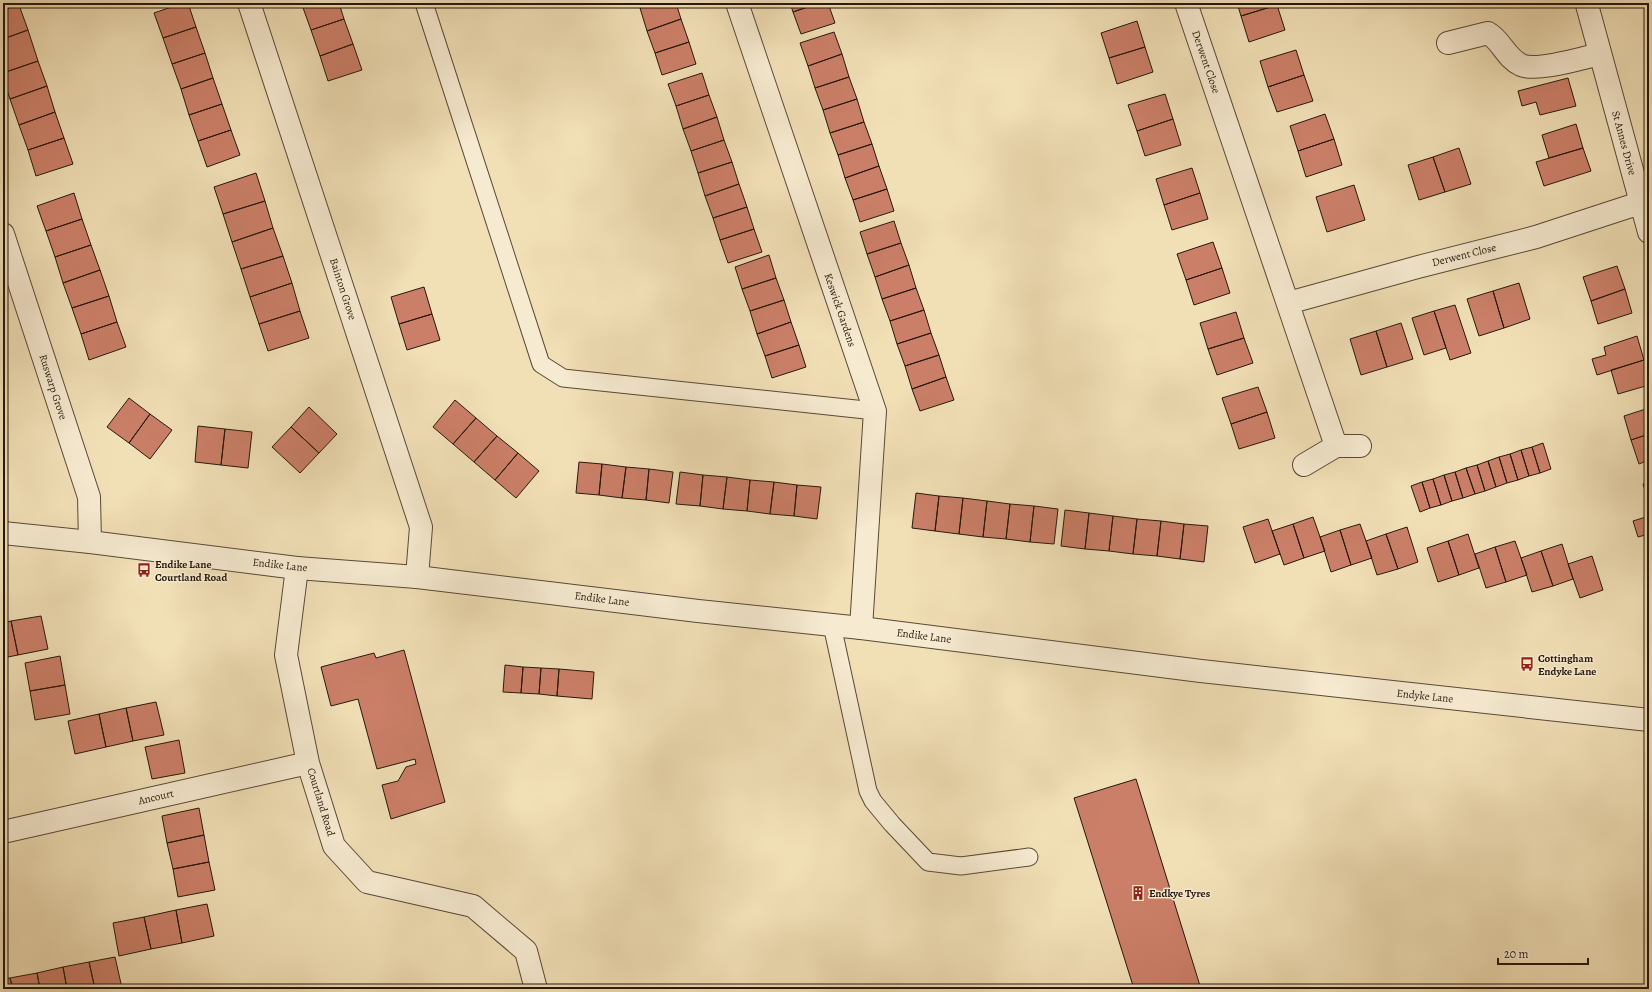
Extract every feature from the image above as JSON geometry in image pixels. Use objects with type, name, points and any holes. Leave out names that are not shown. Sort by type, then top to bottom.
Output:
[{"type":"street","name":"Bainton Grove","points":[[249,3],[421,527],[417,577]]},
{"type":"street","name":"Keswick Gardens","points":[[737,3],[875,411],[861,628]]},
{"type":"street","name":"Derwent Close","points":[[1186,3],[1336,446]]},
{"type":"street","name":"St Annes Drive","points":[[1587,6],[1640,204],[1649,232]]},
{"type":"street","points":[[1448,43],[1488,33],[1495,37],[1505,51],[1521,65],[1546,66],[1600,54]]},
{"type":"street","name":"Derwent Close","points":[[1288,303],[1418,267],[1536,237],[1640,204]]},
{"type":"street","name":"Ruswarp Grove","points":[[3,234],[89,497],[90,542]]},
{"type":"street","points":[[1304,465],[1336,446],[1360,446]]},
{"type":"street","name":"Endike Lane","points":[[3,533],[90,542],[297,568],[417,577],[698,611],[861,628],[1201,671]]},
{"type":"street","name":"Courtland Road","points":[[297,568],[286,655],[308,763],[334,846],[367,882],[473,906],[526,951],[536,989]]},
{"type":"street","name":"Endyke Lane","points":[[1201,671],[1649,720]]},
{"type":"street","name":"Ancourt","points":[[3,832],[308,763]]},
{"type":"lane","points":[[424,3],[541,364],[563,378],[875,411]]},
{"type":"lane","points":[[832,625],[868,791],[873,801],[892,824],[928,862],[961,866],[1029,857]]},
{"type":"building","points":[[183,3],[188,3],[196,27],[163,38],[154,13]]},
{"type":"building","points":[[307,3],[339,3],[344,19],[311,30],[302,5]]},
{"type":"building","points":[[638,3],[656,3],[640,8]]},
{"type":"building","points":[[656,3],[676,3],[681,19],[647,31],[640,8]]},
{"type":"building","points":[[790,3],[819,3],[793,12]]},
{"type":"building","points":[[819,3],[828,3],[835,23],[801,34],[793,12]]},
{"type":"building","points":[[1237,3],[1276,3],[1277,5],[1241,16]]},
{"type":"building","points":[[19,5],[28,30],[3,39],[3,10]]},
{"type":"building","points":[[1277,5],[1285,30],[1249,42],[1241,16]]},
{"type":"building","points":[[344,19],[353,44],[320,56],[311,30]]},
{"type":"building","points":[[681,19],[689,42],[655,53],[647,31]]},
{"type":"building","points":[[1137,21],[1145,47],[1109,58],[1101,33]]},
{"type":"building","points":[[1649,22],[1649,38],[1645,24]]},
{"type":"building","points":[[196,27],[205,53],[172,64],[163,38]]},
{"type":"building","points":[[28,30],[38,61],[3,73],[3,39]]},
{"type":"building","points":[[834,32],[842,54],[808,66],[800,43]]},
{"type":"building","points":[[689,42],[696,64],[662,75],[655,53]]},
{"type":"building","points":[[353,44],[362,70],[328,81],[320,56]]},
{"type":"building","points":[[1145,47],[1153,72],[1117,84],[1109,58]]},
{"type":"building","points":[[1296,50],[1304,75],[1268,87],[1260,61]]},
{"type":"building","points":[[205,53],[213,78],[181,89],[172,64]]},
{"type":"building","points":[[842,54],[849,77],[815,88],[808,66]]},
{"type":"building","points":[[38,61],[47,86],[10,99],[3,78],[3,73]]},
{"type":"building","points":[[702,73],[709,95],[676,106],[668,84]]},
{"type":"building","points":[[1304,75],[1313,101],[1277,112],[1268,87]]},
{"type":"building","points":[[849,77],[857,99],[823,110],[815,88]]},
{"type":"building","points":[[213,78],[222,104],[189,115],[181,89]]},
{"type":"building","points":[[1568,78],[1576,106],[1540,115],[1536,102],[1522,106],[1518,91]]},
{"type":"building","points":[[47,86],[55,112],[19,125],[10,99]]},
{"type":"building","points":[[1165,94],[1173,119],[1137,131],[1128,105]]},
{"type":"building","points":[[709,95],[717,117],[683,129],[676,106]]},
{"type":"building","points":[[857,99],[864,122],[830,133],[823,110]]},
{"type":"building","points":[[222,104],[231,130],[198,141],[189,115]]},
{"type":"building","points":[[55,112],[64,138],[28,150],[19,125]]},
{"type":"building","points":[[1325,114],[1334,139],[1298,151],[1290,126]]},
{"type":"building","points":[[717,117],[724,140],[691,151],[683,129]]},
{"type":"building","points":[[1173,119],[1181,145],[1145,156],[1137,131]]},
{"type":"building","points":[[864,122],[872,144],[838,155],[830,133]]},
{"type":"building","points":[[1576,124],[1583,148],[1549,158],[1542,135]]},
{"type":"building","points":[[231,130],[240,155],[207,167],[198,141]]},
{"type":"building","points":[[64,138],[73,164],[36,176],[28,150]]},
{"type":"building","points":[[1334,139],[1342,165],[1306,177],[1298,151]]},
{"type":"building","points":[[724,140],[732,162],[698,173],[691,151]]},
{"type":"building","points":[[872,144],[879,166],[845,178],[838,155]]},
{"type":"building","points":[[1459,148],[1471,184],[1445,192],[1433,157]]},
{"type":"building","points":[[1583,148],[1591,171],[1544,186],[1536,162]]},
{"type":"building","points":[[1433,157],[1445,192],[1419,200],[1408,165]]},
{"type":"building","points":[[732,162],[739,184],[705,196],[698,173]]},
{"type":"building","points":[[879,166],[887,189],[853,200],[845,178]]},
{"type":"building","points":[[1192,168],[1200,193],[1164,205],[1156,179]]},
{"type":"building","points":[[256,173],[265,201],[223,214],[214,187]]},
{"type":"building","points":[[739,184],[747,207],[713,218],[705,196]]},
{"type":"building","points":[[1354,185],[1365,220],[1327,232],[1316,197]]},
{"type":"building","points":[[887,189],[894,211],[860,222],[853,200]]},
{"type":"building","points":[[74,193],[82,219],[46,231],[37,206]]},
{"type":"building","points":[[1200,193],[1208,219],[1172,230],[1164,205]]},
{"type":"building","points":[[265,201],[273,228],[232,242],[223,214]]},
{"type":"building","points":[[747,207],[754,229],[720,240],[713,218]]},
{"type":"building","points":[[82,219],[91,245],[55,257],[46,231]]},
{"type":"building","points":[[894,221],[901,243],[867,254],[860,232]]},
{"type":"building","points":[[273,228],[283,256],[241,269],[232,242]]},
{"type":"building","points":[[754,229],[762,252],[728,263],[720,240]]},
{"type":"building","points":[[1213,242],[1222,268],[1186,280],[1177,254]]},
{"type":"building","points":[[901,243],[909,265],[875,277],[867,254]]},
{"type":"building","points":[[91,245],[100,270],[63,283],[55,257]]},
{"type":"building","points":[[769,255],[776,278],[742,289],[735,267]]},
{"type":"building","points":[[283,256],[292,283],[250,297],[241,269]]},
{"type":"building","points":[[909,265],[916,288],[882,299],[875,277]]},
{"type":"building","points":[[1617,266],[1625,289],[1591,301],[1583,277]]},
{"type":"building","points":[[1222,268],[1230,293],[1194,305],[1186,280]]},
{"type":"building","points":[[100,270],[109,296],[72,308],[63,283]]},
{"type":"building","points":[[776,278],[784,300],[750,311],[742,289]]},
{"type":"building","points":[[292,283],[300,311],[259,324],[250,297]]},
{"type":"building","points":[[1519,283],[1530,319],[1504,328],[1493,291]]},
{"type":"building","points":[[424,287],[432,314],[399,324],[391,297]]},
{"type":"building","points":[[916,288],[924,310],[890,321],[882,299]]},
{"type":"building","points":[[1625,289],[1632,313],[1598,324],[1591,301]]},
{"type":"building","points":[[1493,291],[1504,328],[1479,336],[1467,299]]},
{"type":"building","points":[[109,296],[117,322],[81,334],[72,308]]},
{"type":"building","points":[[784,300],[791,322],[757,334],[750,311]]},
{"type":"building","points":[[1455,305],[1471,353],[1450,360],[1434,311]]},
{"type":"building","points":[[924,310],[931,333],[897,344],[890,321]]},
{"type":"building","points":[[300,311],[309,338],[268,351],[259,324]]},
{"type":"building","points":[[1434,311],[1446,348],[1424,355],[1412,318]]},
{"type":"building","points":[[1236,312],[1244,338],[1208,349],[1200,323]]},
{"type":"building","points":[[432,314],[440,340],[407,350],[399,324]]},
{"type":"building","points":[[117,322],[126,347],[89,360],[81,334]]},
{"type":"building","points":[[791,322],[799,345],[765,356],[757,334]]},
{"type":"building","points":[[1401,323],[1413,359],[1387,367],[1376,331]]},
{"type":"building","points":[[1376,331],[1387,367],[1361,375],[1350,339]]},
{"type":"building","points":[[931,333],[939,355],[905,366],[897,344]]},
{"type":"building","points":[[1637,336],[1644,360],[1597,375],[1592,359],[1606,355],[1604,347]]},
{"type":"building","points":[[1244,338],[1253,363],[1217,375],[1208,349]]},
{"type":"building","points":[[799,345],[806,367],[772,378],[765,356]]},
{"type":"building","points":[[939,355],[946,377],[912,389],[905,366]]},
{"type":"building","points":[[1644,360],[1649,374],[1649,385],[1618,394],[1611,370]]},
{"type":"building","points":[[946,377],[954,400],[920,411],[912,389]]},
{"type":"building","points":[[1258,387],[1267,412],[1231,424],[1222,398]]},
{"type":"building","points":[[129,398],[150,414],[129,443],[107,427]]},
{"type":"building","points":[[455,400],[476,418],[453,444],[433,427]]},
{"type":"building","points":[[309,407],[337,434],[319,453],[291,427]]},
{"type":"building","points":[[1649,408],[1649,434],[1631,440],[1624,416]]},
{"type":"building","points":[[1267,412],[1275,438],[1239,449],[1231,424]]},
{"type":"building","points":[[150,414],[172,430],[150,459],[129,443]]},
{"type":"building","points":[[476,418],[497,436],[474,462],[453,444]]},
{"type":"building","points":[[198,426],[225,429],[221,465],[195,462]]},
{"type":"building","points":[[291,427],[319,453],[300,473],[272,447]]},
{"type":"building","points":[[225,429],[252,432],[248,468],[221,465]]},
{"type":"building","points":[[1649,434],[1649,460],[1639,464],[1631,440]]},
{"type":"building","points":[[497,436],[518,453],[495,480],[474,462]]},
{"type":"building","points":[[1543,443],[1551,469],[1540,473],[1532,447]]},
{"type":"building","points":[[1532,447],[1540,473],[1529,476],[1521,450]]},
{"type":"building","points":[[1521,450],[1529,476],[1518,480],[1510,454]]},
{"type":"building","points":[[518,453],[539,471],[516,498],[495,480]]},
{"type":"building","points":[[1510,454],[1518,480],[1507,483],[1499,457]]},
{"type":"building","points":[[1499,457],[1507,483],[1496,487],[1488,461]]},
{"type":"building","points":[[1488,461],[1496,487],[1485,491],[1477,465]]},
{"type":"building","points":[[579,462],[602,464],[599,495],[576,493]]},
{"type":"building","points":[[602,464],[626,467],[622,498],[599,495]]},
{"type":"building","points":[[1477,465],[1485,491],[1475,494],[1466,468]]},
{"type":"building","points":[[626,467],[649,469],[646,500],[622,498]]},
{"type":"building","points":[[1466,468],[1475,494],[1463,498],[1455,472]]},
{"type":"building","points":[[649,469],[673,472],[669,503],[646,500]]},
{"type":"building","points":[[680,472],[703,475],[700,506],[676,504]]},
{"type":"building","points":[[1455,472],[1463,498],[1452,501],[1444,475]]},
{"type":"building","points":[[703,475],[727,477],[723,509],[700,506]]},
{"type":"building","points":[[1444,475],[1452,501],[1441,505],[1433,479]]},
{"type":"building","points":[[727,477],[750,480],[747,511],[723,509]]},
{"type":"building","points":[[1433,479],[1441,505],[1430,508],[1422,482]]},
{"type":"building","points":[[750,480],[774,482],[770,514],[747,511]]},
{"type":"building","points":[[774,482],[797,485],[794,516],[770,514]]},
{"type":"building","points":[[1422,482],[1430,508],[1420,512],[1411,486]]},
{"type":"building","points":[[1649,482],[1649,502],[1643,484]]},
{"type":"building","points":[[797,485],[821,487],[817,519],[794,516]]},
{"type":"building","points":[[916,493],[939,496],[935,531],[912,528]]},
{"type":"building","points":[[939,496],[963,498],[959,534],[935,531]]},
{"type":"building","points":[[963,498],[987,501],[983,537],[959,534]]},
{"type":"building","points":[[987,501],[1010,504],[1006,539],[983,537]]},
{"type":"building","points":[[1010,504],[1034,506],[1030,542],[1006,539]]},
{"type":"building","points":[[1034,506],[1058,509],[1054,544],[1030,542]]},
{"type":"building","points":[[1065,510],[1089,513],[1085,549],[1061,546]]},
{"type":"building","points":[[1089,513],[1113,516],[1109,551],[1085,549]]},
{"type":"building","points":[[1113,516],[1137,519],[1133,554],[1109,551]]},
{"type":"building","points":[[1649,516],[1649,534],[1638,537],[1633,521]]},
{"type":"building","points":[[1313,517],[1325,551],[1304,558],[1293,524]]},
{"type":"building","points":[[1137,519],[1161,521],[1157,556],[1133,554]]},
{"type":"building","points":[[1268,519],[1280,554],[1255,563],[1243,527]]},
{"type":"building","points":[[1161,521],[1184,524],[1180,559],[1157,556]]},
{"type":"building","points":[[1184,524],[1208,526],[1204,562],[1180,559]]},
{"type":"building","points":[[1293,524],[1304,558],[1284,565],[1272,531]]},
{"type":"building","points":[[1360,524],[1372,558],[1351,565],[1340,530]]},
{"type":"building","points":[[1407,527],[1418,562],[1398,569],[1386,534]]},
{"type":"building","points":[[1340,530],[1351,565],[1331,572],[1320,537]]},
{"type":"building","points":[[1386,534],[1398,569],[1377,575],[1366,541]]},
{"type":"building","points":[[1468,534],[1479,568],[1459,575],[1448,541]]},
{"type":"building","points":[[1448,541],[1459,575],[1438,582],[1427,548]]},
{"type":"building","points":[[1515,541],[1527,575],[1506,582],[1495,547]]},
{"type":"building","points":[[1562,544],[1573,579],[1553,586],[1541,551]]},
{"type":"building","points":[[1495,547],[1506,582],[1486,588],[1475,554]]},
{"type":"building","points":[[1541,551],[1553,586],[1532,592],[1521,558]]},
{"type":"building","points":[[1592,556],[1603,590],[1580,598],[1568,564]]},
{"type":"building","points":[[41,616],[48,649],[18,655],[11,621]]},
{"type":"building","points":[[11,621],[18,655],[3,658],[3,623]]},
{"type":"building","points":[[404,650],[445,802],[391,819],[382,785],[398,781],[406,767],[416,764],[415,759],[377,769],[358,699],[331,706],[321,667],[374,653],[376,658]]},
{"type":"building","points":[[60,656],[65,685],[30,691],[25,663]]},
{"type":"building","points":[[505,665],[523,667],[521,693],[503,692]]},
{"type":"building","points":[[523,667],[541,668],[539,694],[521,693]]},
{"type":"building","points":[[541,668],[559,669],[557,696],[539,694]]},
{"type":"building","points":[[559,669],[594,672],[592,699],[557,696]]},
{"type":"building","points":[[65,685],[70,714],[35,720],[30,691]]},
{"type":"building","points":[[156,702],[164,735],[133,741],[126,708]]},
{"type":"building","points":[[126,708],[133,741],[106,747],[99,714]]},
{"type":"building","points":[[99,714],[106,747],[75,754],[68,721]]},
{"type":"building","points":[[179,740],[185,773],[152,779],[145,747]]},
{"type":"building","name":"Endkye Tyres","points":[[1136,779],[1201,989],[1134,989],[1074,798]]},
{"type":"building","points":[[199,808],[204,835],[167,843],[162,816]]},
{"type":"building","points":[[204,835],[209,862],[173,869],[167,843]]},
{"type":"building","points":[[209,862],[215,890],[178,897],[173,869]]},
{"type":"building","points":[[207,904],[214,936],[182,943],[176,910]]},
{"type":"building","points":[[176,910],[182,943],[151,949],[144,917]]},
{"type":"building","points":[[144,917],[151,949],[119,956],[113,923]]},
{"type":"building","points":[[115,957],[122,988],[95,989],[89,962]]},
{"type":"building","points":[[89,962],[95,989],[67,989],[63,967]]},
{"type":"building","points":[[63,967],[67,989],[40,989],[37,973]]},
{"type":"building","points":[[37,973],[40,989],[13,989],[10,978]]},
{"type":"building","points":[[10,978],[13,989],[3,989],[3,979]]},
{"type":"place","name":"Endike Lane Courtland Road","points":[[144,570]]},
{"type":"place","name":"Cottingham Endyke Lane","points":[[1527,664]]},
{"type":"place","name":"Endkye Tyres","points":[[1138,893]]}]
